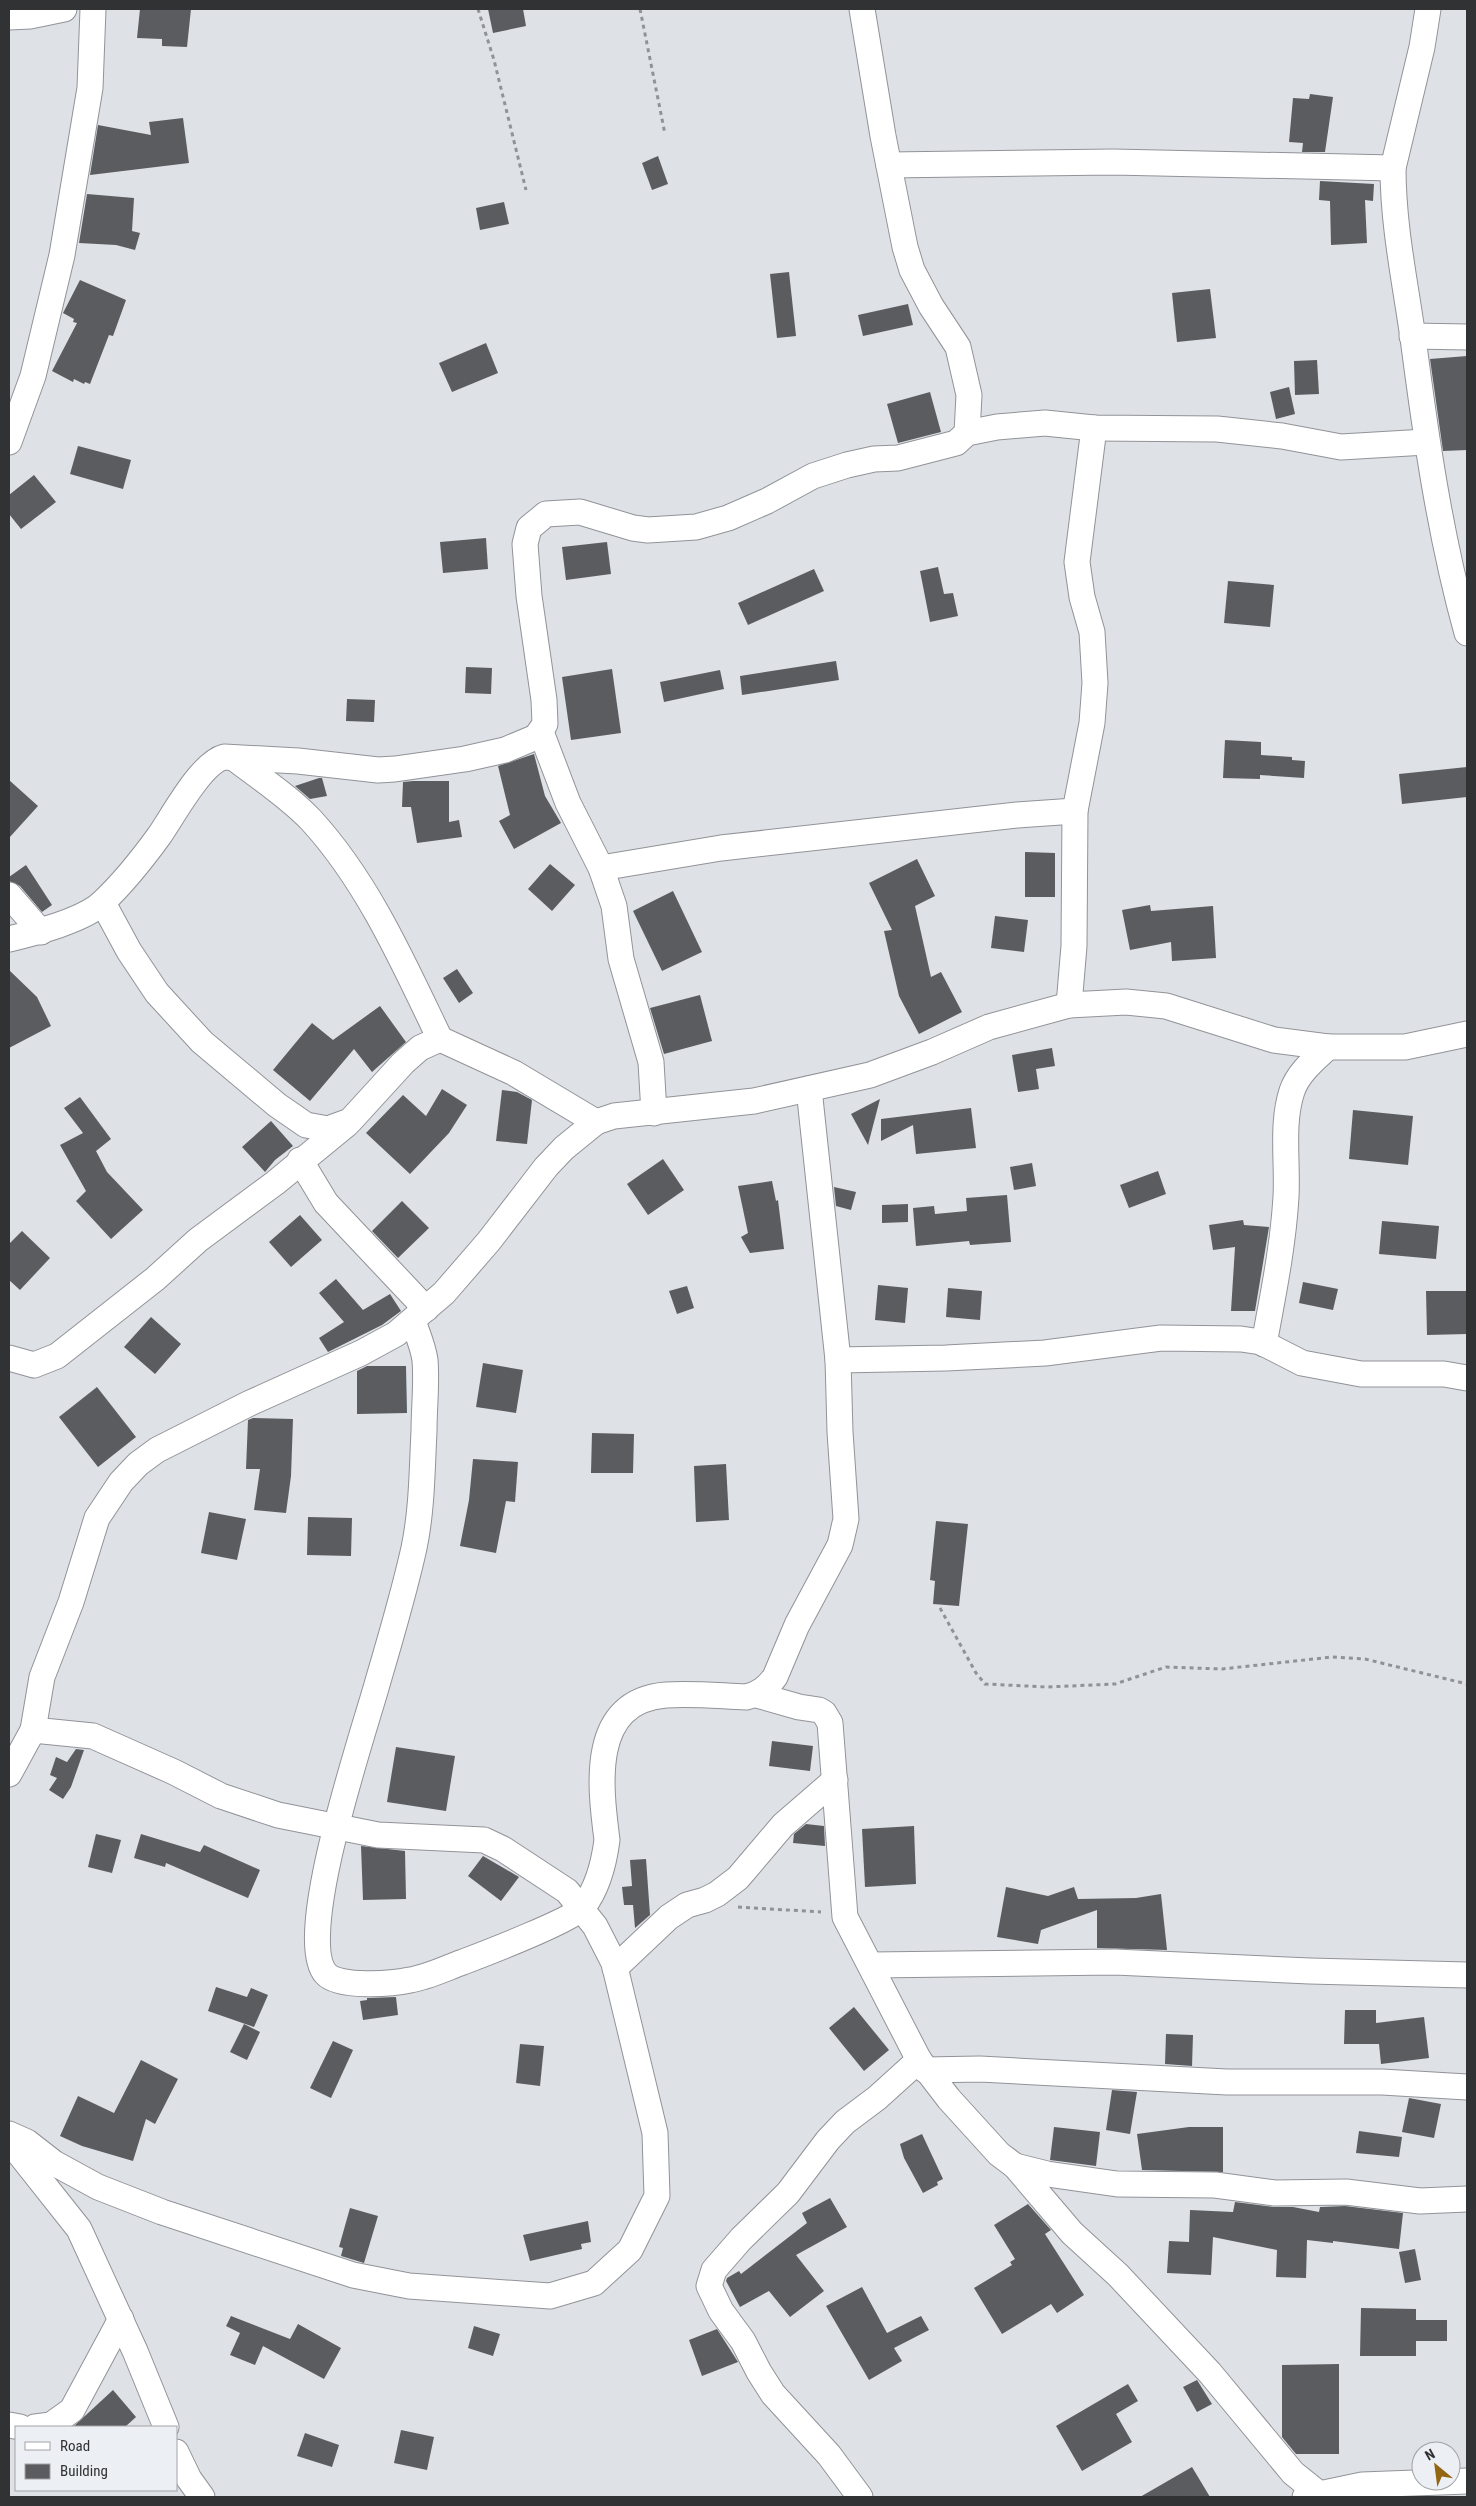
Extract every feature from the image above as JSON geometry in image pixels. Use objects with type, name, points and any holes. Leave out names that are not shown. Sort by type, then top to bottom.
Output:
[{"type":"street","points":[[9,16],[30,16],[64,9]]},
{"type":"street","points":[[9,442],[33,376],[62,254],[90,88],[93,9]]},
{"type":"street","points":[[862,9],[905,248],[912,270],[931,306],[958,347],[969,396],[967,433]]},
{"type":"street","points":[[1428,9],[1422,46],[1393,168],[1398,251],[1412,336],[1426,442],[1450,572],[1467,633]]},
{"type":"street","points":[[890,165],[1113,162],[1393,168]]},
{"type":"street","points":[[1412,336],[1467,337]]},
{"type":"street","points":[[9,939],[41,932],[73,919],[103,902],[157,838],[212,764],[224,757],[298,761],[378,770],[395,769],[416,764],[465,759],[505,750],[536,737],[541,732],[544,724],[544,700],[529,596],[525,544],[527,533],[536,520],[546,514],[580,512],[633,528],[648,530],[696,527],[728,518],[825,472],[874,459],[898,458],[956,443],[967,433],[997,427],[1045,423],[1094,428],[1217,430],[1282,436],[1341,447],[1426,442]]},
{"type":"street","points":[[1069,1005],[1074,946],[1075,811],[1092,723],[1095,684],[1092,632],[1082,597],[1078,562],[1094,428]]},
{"type":"street","points":[[541,732],[568,803],[601,868],[614,906],[621,959],[651,1062],[654,1113]]},
{"type":"street","points":[[234,758],[290,800],[331,842],[366,897],[407,971],[440,1039]]},
{"type":"street","points":[[601,868],[768,843],[1017,815],[1075,811]]},
{"type":"street","points":[[9,895],[41,932]]},
{"type":"street","points":[[103,902],[128,951],[157,993],[202,1042],[277,1105],[306,1125],[328,1129],[350,1121]]},
{"type":"street","points":[[9,1774],[33,1730],[42,1677],[71,1602],[97,1518],[121,1482],[138,1464],[157,1450],[248,1404],[361,1353],[396,1334],[444,1293],[490,1241],[546,1167],[571,1141],[596,1122],[614,1116],[754,1101],[870,1075],[932,1052],[989,1027],[1069,1005],[1126,1002],[1166,1006],[1274,1040],[1328,1047],[1405,1047],[1467,1034]]},
{"type":"street","points":[[9,1358],[34,1365],[57,1356],[155,1279],[198,1240],[275,1183],[300,1160],[350,1121],[403,1063],[431,1041],[440,1039],[514,1073],[596,1122]]},
{"type":"street","points":[[1264,1344],[1282,1246],[1286,1198],[1287,1117],[1292,1090],[1292,1071],[1274,1040]]},
{"type":"street","points":[[1292,1090],[1306,1067],[1328,1047]]},
{"type":"street","points":[[300,1160],[326,1203],[420,1315],[424,1360],[420,1496],[414,1547],[378,1682],[334,1826],[319,1905],[318,1940],[321,1964],[326,1974],[339,1981],[363,1983],[410,1980],[494,1949],[553,1924],[582,1909],[601,1871],[605,1852],[607,1840],[602,1762],[607,1738],[620,1717],[635,1704],[652,1697],[667,1695],[746,1697],[757,1694],[770,1684],[775,1677],[797,1626],[840,1545],[846,1519],[846,1500],[840,1432],[838,1360],[809,1089]]},
{"type":"street","points":[[838,1360],[946,1358],[1044,1353],[1161,1338],[1241,1339],[1264,1344],[1302,1363],[1361,1374],[1444,1374],[1467,1378]]},
{"type":"street","points":[[757,1694],[824,1713],[831,1727],[845,1917],[922,2065],[999,2154],[1014,2166],[1072,2233],[1118,2275],[1210,2373],[1311,2495],[1362,2485],[1467,2481]]},
{"type":"street","points":[[9,2134],[27,2142],[54,2163],[98,2187],[162,2212],[352,2275],[409,2286],[550,2296],[594,2284],[630,2250],[657,2196],[656,2133],[616,1968],[598,1932],[567,1890],[503,1849],[484,1840],[378,1835],[278,1815],[221,1796],[174,1772],[92,1736],[33,1730]]},
{"type":"street","points":[[616,1968],[669,1917],[687,1905],[705,1900],[738,1878],[783,1825],[835,1780]]},
{"type":"street","points":[[871,1966],[1115,1962],[1310,1972],[1467,1975]]},
{"type":"street","points":[[860,2497],[829,2455],[773,2394],[743,2341],[721,2312],[709,2286],[714,2270],[741,2239],[788,2193],[828,2140],[845,2122],[922,2065],[1227,2082],[1382,2082],[1467,2087]]},
{"type":"street","points":[[9,2140],[79,2229],[121,2319],[166,2426]]},
{"type":"street","points":[[1014,2166],[1047,2174],[1117,2184],[1215,2185],[1275,2193],[1353,2192],[1420,2201],[1467,2199]]},
{"type":"street","points":[[43,2426],[51,2425],[72,2410],[121,2319]]},
{"type":"street","points":[[178,2456],[189,2479],[202,2497]]},
{"type":"path","points":[[478,9],[494,60],[526,190]]},
{"type":"path","points":[[640,9],[665,134]]},
{"type":"path","points":[[940,1608],[976,1672],[986,1684],[1047,1687],[1115,1684],[1166,1668],[1222,1669],[1332,1657],[1365,1659],[1467,1684]]},
{"type":"path","points":[[705,1900],[740,1907],[784,1908],[845,1917]]},
{"type":"building","points":[[140,9],[191,9],[187,47],[162,46],[162,39],[137,38]]},
{"type":"building","points":[[488,9],[523,9],[526,26],[493,33]]},
{"type":"building","points":[[1310,94],[1333,97],[1325,152],[1302,152],[1303,143],[1289,142],[1293,98],[1309,99]]},
{"type":"building","points":[[183,118],[189,163],[90,175],[98,125],[151,135],[149,122]]},
{"type":"building","points":[[658,156],[668,184],[652,190],[642,163]]},
{"type":"building","points":[[1320,181],[1374,184],[1373,201],[1365,200],[1367,243],[1331,245],[1330,201],[1319,200]]},
{"type":"building","points":[[87,194],[134,198],[132,231],[140,233],[135,250],[116,245],[79,243]]},
{"type":"building","points":[[504,202],[509,224],[480,230],[476,208]]},
{"type":"building","points":[[789,272],[796,336],[777,338],[770,274]]},
{"type":"building","points":[[80,280],[126,300],[113,336],[109,335],[90,384],[85,382],[84,384],[74,379],[73,382],[52,371],[77,323],[73,322],[74,319],[63,313]]},
{"type":"building","points":[[1210,289],[1216,338],[1177,342],[1172,293]]},
{"type":"building","points":[[908,304],[913,325],[863,336],[858,315]]},
{"type":"building","points":[[486,343],[498,373],[452,392],[439,363]]},
{"type":"building","points":[[1467,356],[1467,450],[1443,451],[1430,359]]},
{"type":"building","points":[[1317,360],[1319,394],[1295,395],[1294,361]]},
{"type":"building","points":[[1289,387],[1295,414],[1276,419],[1270,392]]},
{"type":"building","points":[[930,392],[941,432],[898,443],[887,404]]},
{"type":"building","points":[[78,446],[131,460],[123,489],[70,474]]},
{"type":"building","points":[[34,475],[56,502],[21,529],[9,514],[9,495]]},
{"type":"building","points":[[486,538],[488,569],[443,573],[440,542]]},
{"type":"building","points":[[607,542],[611,574],[566,580],[562,547]]},
{"type":"building","points":[[938,567],[944,594],[953,593],[958,616],[930,622],[920,571]]},
{"type":"building","points":[[814,569],[824,591],[748,625],[738,603]]},
{"type":"building","points":[[1228,581],[1274,585],[1270,627],[1224,623]]},
{"type":"building","points":[[836,661],[839,680],[742,695],[740,676]]},
{"type":"building","points":[[466,667],[492,668],[491,694],[465,693]]},
{"type":"building","points":[[612,669],[621,733],[571,740],[562,677]]},
{"type":"building","points":[[720,670],[724,689],[664,702],[660,682]]},
{"type":"building","points":[[347,699],[375,700],[374,722],[346,721]]},
{"type":"building","points":[[1225,740],[1261,742],[1261,755],[1292,757],[1292,760],[1305,761],[1304,778],[1260,775],[1260,779],[1223,778]]},
{"type":"building","points":[[534,754],[545,796],[561,823],[514,849],[499,821],[510,815],[498,766]]},
{"type":"building","points":[[1467,767],[1467,797],[1402,804],[1399,774]]},
{"type":"building","points":[[322,778],[327,796],[310,799],[295,786]]},
{"type":"building","points":[[9,780],[38,806],[9,838]]},
{"type":"building","points":[[449,781],[449,822],[459,820],[462,837],[417,843],[411,807],[402,807],[403,782]]},
{"type":"building","points":[[1025,852],[1055,853],[1055,897],[1025,897]]},
{"type":"building","points":[[917,859],[935,896],[915,906],[931,977],[941,972],[962,1012],[919,1034],[899,996],[884,931],[892,930],[869,883]]},
{"type":"building","points":[[550,864],[575,885],[552,911],[528,889]]},
{"type":"building","points":[[26,865],[52,905],[42,912],[20,886],[9,881],[9,877]]},
{"type":"building","points":[[673,891],[702,952],[662,971],[633,911]]},
{"type":"building","points":[[1150,905],[1151,911],[1213,906],[1216,958],[1172,961],[1171,942],[1130,950],[1122,910]]},
{"type":"building","points":[[995,916],[1028,920],[1024,952],[991,948]]},
{"type":"building","points":[[457,969],[473,993],[459,1003],[443,978]]},
{"type":"building","points":[[9,970],[37,997],[51,1026],[9,1048]]},
{"type":"building","points":[[700,995],[712,1041],[664,1054],[650,1008]]},
{"type":"building","points":[[380,1006],[406,1042],[372,1072],[354,1049],[310,1101],[273,1070],[312,1023],[333,1040]]},
{"type":"building","points":[[1052,1048],[1055,1066],[1036,1069],[1039,1089],[1018,1092],[1012,1055]]},
{"type":"building","points":[[442,1089],[467,1105],[449,1133],[410,1174],[366,1133],[403,1095],[426,1116]]},
{"type":"building","points":[[502,1090],[517,1092],[532,1100],[527,1144],[496,1141]]},
{"type":"building","points":[[80,1097],[111,1139],[96,1151],[107,1172],[143,1210],[111,1239],[76,1201],[86,1191],[60,1145],[83,1133],[64,1108]]},
{"type":"building","points":[[880,1099],[868,1145],[851,1114]]},
{"type":"building","points":[[971,1108],[976,1148],[916,1154],[913,1125],[881,1141],[881,1119]]},
{"type":"building","points":[[1353,1110],[1413,1116],[1408,1165],[1349,1159]]},
{"type":"building","points":[[271,1121],[293,1146],[275,1160],[265,1172],[242,1147]]},
{"type":"building","points":[[663,1159],[684,1190],[648,1215],[627,1184]]},
{"type":"building","points":[[1032,1163],[1036,1186],[1014,1190],[1010,1167]]},
{"type":"building","points":[[1158,1171],[1166,1194],[1129,1208],[1120,1185]]},
{"type":"building","points":[[772,1181],[776,1201],[778,1200],[784,1249],[750,1253],[741,1237],[748,1233],[738,1186]]},
{"type":"building","points":[[834,1187],[856,1192],[851,1210],[836,1206]]},
{"type":"building","points":[[1007,1195],[1011,1242],[970,1245],[969,1241],[916,1246],[913,1208],[934,1206],[935,1214],[967,1211],[966,1198]]},
{"type":"building","points":[[402,1201],[429,1228],[398,1258],[372,1231]]},
{"type":"building","points":[[908,1204],[908,1222],[882,1223],[882,1205]]},
{"type":"building","points":[[300,1215],[322,1240],[291,1267],[269,1242]]},
{"type":"building","points":[[1243,1220],[1244,1225],[1269,1227],[1255,1311],[1231,1311],[1235,1247],[1213,1250],[1209,1225]]},
{"type":"building","points":[[1382,1221],[1439,1226],[1436,1259],[1379,1254]]},
{"type":"building","points":[[22,1231],[50,1258],[20,1290],[9,1280],[9,1244]]},
{"type":"building","points":[[336,1279],[363,1310],[390,1294],[401,1311],[382,1325],[328,1352],[319,1338],[344,1322],[319,1293]]},
{"type":"building","points":[[1303,1282],[1338,1289],[1333,1310],[1299,1303]]},
{"type":"building","points":[[878,1285],[908,1288],[905,1323],[875,1320]]},
{"type":"building","points":[[687,1286],[694,1308],[677,1314],[669,1291]]},
{"type":"building","points":[[948,1288],[982,1291],[980,1320],[946,1317]]},
{"type":"building","points":[[1426,1291],[1467,1291],[1467,1334],[1427,1335]]},
{"type":"building","points":[[151,1317],[181,1344],[155,1374],[124,1347]]},
{"type":"building","points":[[483,1363],[523,1370],[516,1413],[476,1407]]},
{"type":"building","points":[[367,1366],[406,1366],[407,1413],[357,1414],[357,1371]]},
{"type":"building","points":[[97,1387],[136,1437],[98,1467],[59,1417]]},
{"type":"building","points":[[253,1418],[293,1419],[291,1476],[286,1513],[254,1510],[260,1469],[246,1469],[248,1420]]},
{"type":"building","points":[[592,1433],[634,1434],[633,1473],[591,1473]]},
{"type":"building","points":[[473,1459],[518,1462],[515,1502],[506,1501],[496,1553],[460,1546],[469,1500]]},
{"type":"building","points":[[726,1464],[729,1520],[696,1522],[694,1466]]},
{"type":"building","points":[[209,1512],[246,1519],[237,1560],[201,1553]]},
{"type":"building","points":[[308,1517],[352,1518],[351,1556],[307,1555]]},
{"type":"building","points":[[936,1521],[968,1524],[959,1606],[933,1604],[935,1581],[930,1580]]},
{"type":"building","points":[[772,1741],[813,1746],[810,1771],[769,1766]]},
{"type":"building","points":[[396,1747],[455,1756],[446,1811],[387,1802]]},
{"type":"building","points":[[76,1749],[84,1750],[71,1787],[63,1799],[49,1790],[57,1778],[50,1775],[56,1757],[67,1762]]},
{"type":"building","points":[[806,1824],[824,1826],[825,1846],[793,1843],[794,1834]]},
{"type":"building","points":[[914,1826],[916,1884],[865,1887],[862,1829]]},
{"type":"building","points":[[96,1834],[121,1840],[112,1873],[88,1867]]},
{"type":"building","points":[[141,1834],[200,1852],[204,1845],[260,1870],[248,1898],[166,1863],[165,1867],[134,1858]]},
{"type":"building","points":[[361,1846],[405,1851],[406,1899],[363,1900]]},
{"type":"building","points":[[483,1856],[519,1877],[501,1901],[468,1876]]},
{"type":"building","points":[[646,1859],[650,1915],[635,1928],[633,1905],[624,1905],[622,1887],[632,1886],[630,1860]]},
{"type":"building","points":[[1006,1887],[1048,1896],[1074,1887],[1078,1899],[1136,1898],[1161,1894],[1167,1950],[1097,1948],[1097,1910],[1041,1930],[1038,1944],[997,1937]]},
{"type":"building","points":[[216,1987],[247,1997],[251,1988],[268,1995],[254,2027],[208,2011]]},
{"type":"building","points":[[396,1997],[398,2015],[363,2020],[360,2001],[367,2000],[367,1998]]},
{"type":"building","points":[[854,2007],[889,2050],[864,2071],[829,2028]]},
{"type":"building","points":[[1345,2010],[1376,2010],[1376,2023],[1424,2017],[1429,2058],[1381,2064],[1379,2044],[1344,2044]]},
{"type":"building","points":[[244,2024],[260,2032],[247,2060],[230,2052]]},
{"type":"building","points":[[1166,2034],[1193,2035],[1192,2066],[1165,2064]]},
{"type":"building","points":[[333,2041],[353,2050],[331,2098],[310,2088]]},
{"type":"building","points":[[520,2044],[544,2046],[540,2086],[516,2083]]},
{"type":"building","points":[[141,2060],[178,2079],[155,2124],[146,2119],[133,2161],[82,2146],[60,2136],[78,2096],[114,2113]]},
{"type":"building","points":[[1112,2090],[1137,2092],[1130,2134],[1106,2130]]},
{"type":"building","points":[[1409,2098],[1441,2104],[1434,2138],[1402,2132]]},
{"type":"building","points":[[1054,2127],[1100,2132],[1096,2166],[1050,2160]]},
{"type":"building","points":[[1189,2127],[1223,2127],[1223,2172],[1142,2170],[1137,2134]]},
{"type":"building","points":[[1359,2131],[1402,2137],[1399,2157],[1356,2153]]},
{"type":"building","points":[[922,2134],[943,2179],[937,2182],[938,2185],[923,2193],[904,2158],[900,2144]]},
{"type":"building","points":[[830,2198],[847,2227],[796,2255],[824,2291],[790,2317],[769,2291],[740,2307],[726,2281],[727,2278],[739,2271],[741,2274],[807,2223],[802,2213]]},
{"type":"building","points":[[1235,2202],[1273,2207],[1293,2207],[1319,2212],[1320,2207],[1345,2206],[1403,2213],[1399,2249],[1333,2241],[1333,2243],[1307,2240],[1306,2278],[1276,2277],[1277,2250],[1213,2237],[1211,2275],[1167,2273],[1169,2241],[1189,2242],[1190,2210],[1233,2212]]},
{"type":"building","points":[[1028,2204],[1051,2230],[1045,2234],[1084,2295],[1057,2313],[1051,2304],[1002,2334],[974,2288],[1012,2265],[1010,2262],[1015,2259],[994,2225]]},
{"type":"building","points":[[350,2208],[378,2216],[364,2263],[341,2256],[343,2248],[339,2247]]},
{"type":"building","points":[[588,2221],[591,2242],[581,2244],[582,2249],[530,2261],[523,2235]]},
{"type":"building","points":[[1415,2249],[1421,2280],[1405,2283],[1399,2252]]},
{"type":"building","points":[[862,2287],[887,2333],[921,2316],[929,2330],[894,2348],[902,2361],[869,2380],[826,2306]]},
{"type":"building","points":[[1361,2308],[1416,2309],[1416,2320],[1447,2320],[1447,2341],[1416,2341],[1416,2356],[1360,2356]]},
{"type":"building","points":[[231,2316],[290,2339],[298,2324],[341,2348],[324,2379],[263,2346],[255,2365],[230,2355],[240,2333],[226,2326]]},
{"type":"building","points":[[474,2326],[500,2334],[493,2356],[468,2348]]},
{"type":"building","points":[[717,2329],[738,2362],[702,2376],[689,2340]]},
{"type":"building","points":[[1339,2364],[1339,2454],[1296,2454],[1282,2437],[1282,2365]]},
{"type":"building","points":[[1197,2380],[1212,2404],[1197,2412],[1183,2387]]},
{"type":"building","points":[[1128,2384],[1138,2401],[1116,2414],[1132,2442],[1082,2471],[1056,2426]]},
{"type":"building","points":[[113,2390],[136,2417],[126,2426],[74,2426]]},
{"type":"building","points":[[401,2430],[434,2437],[427,2470],[394,2463]]},
{"type":"building","points":[[305,2433],[339,2445],[332,2467],[297,2456]]},
{"type":"building","points":[[1192,2467],[1210,2497],[1140,2497]]}]
